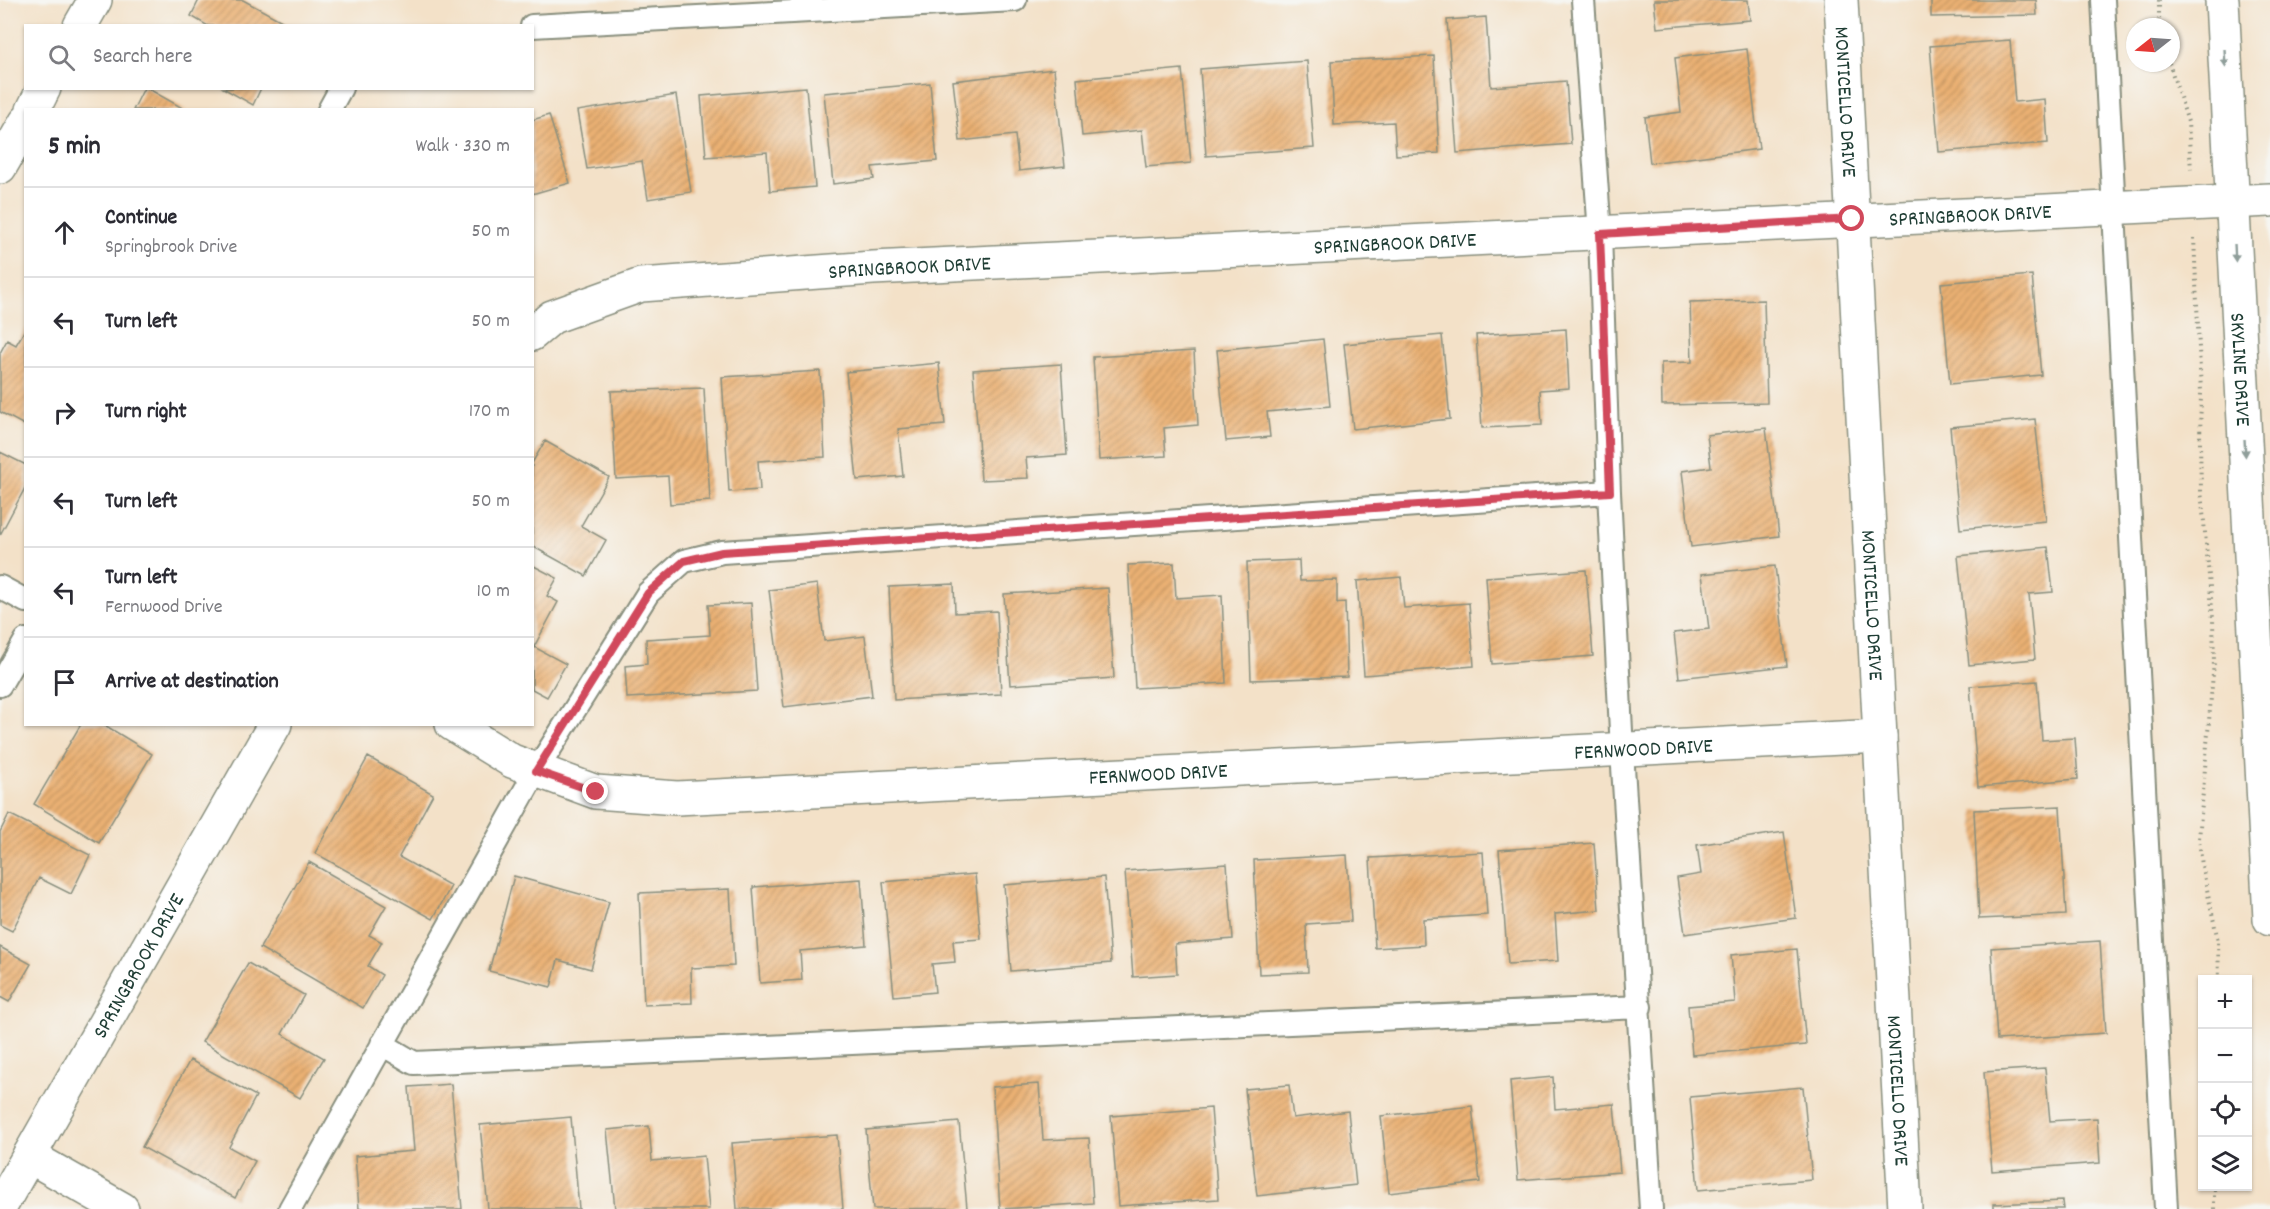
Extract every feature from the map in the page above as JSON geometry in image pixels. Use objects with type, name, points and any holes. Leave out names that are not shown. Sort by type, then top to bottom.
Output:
[{"type":"street","points":[[81,24],[95,0]]},
{"type":"street","name":"MONTICELLO DRIVE","points":[[1841,0],[1905,1209]]},
{"type":"street","name":"SKYLINE DRIVE","points":[[2222,0],[2267,821],[2270,919]]},
{"type":"street","points":[[34,108],[43,90]]},
{"type":"street","points":[[0,166],[24,125]]},
{"type":"street","name":"SPRINGBROOK DRIVE","points":[[534,332],[552,317],[641,285],[873,268],[2270,200]]},
{"type":"street","name":"SPRINGBROOK DRIVE","points":[[0,1207],[274,726]]},
{"type":"street","name":"FERNWOOD DRIVE","points":[[455,726],[512,761],[596,792],[677,798],[1881,736]]},
{"type":"street","points":[[29,1156],[123,1209]]},
{"type":"lane","points":[[534,26],[1015,0]]},
{"type":"lane","points":[[1583,0],[1600,234],[1622,751],[1651,1209]]},
{"type":"lane","points":[[2103,0],[2166,1209]]},
{"type":"lane","points":[[330,108],[340,90]]},
{"type":"lane","points":[[290,1209],[536,771],[648,593],[684,561],[722,552],[1610,492]]},
{"type":"lane","points":[[0,587],[24,600]]},
{"type":"lane","points":[[0,685],[24,643]]},
{"type":"lane","points":[[382,1044],[414,1063],[1640,1007]]},
{"type":"path","points":[[2159,0],[2160,18]]},
{"type":"path","points":[[2172,72],[2188,122],[2193,204],[2201,392],[2202,490],[2214,630],[2214,662],[2199,839],[2202,867],[2218,941],[2218,975]]},
{"type":"path","points":[[2214,1191],[2214,1209]]},
{"type":"building","points":[[199,0],[243,0],[287,24],[205,24],[191,16]]},
{"type":"building","points":[[1654,0],[1748,0],[1750,20],[1657,28]]},
{"type":"building","points":[[1931,0],[2036,0],[2037,15],[1931,17]]},
{"type":"building","points":[[1486,17],[1491,87],[1566,81],[1571,144],[1457,153],[1447,20]]},
{"type":"building","points":[[2010,40],[2015,102],[2045,99],[2048,143],[1939,152],[1930,46]]},
{"type":"building","points":[[1747,49],[1759,149],[1650,163],[1645,117],[1681,112],[1675,58]]},
{"type":"building","points":[[1434,56],[1439,153],[1396,155],[1394,122],[1334,125],[1331,61]]},
{"type":"building","points":[[1307,61],[1314,148],[1206,156],[1200,69]]},
{"type":"building","points":[[1054,69],[1065,166],[1019,171],[1015,135],[960,141],[953,81]]},
{"type":"building","points":[[1182,69],[1191,163],[1146,167],[1142,130],[1082,136],[1077,79]]},
{"type":"building","points":[[930,83],[937,161],[872,167],[874,179],[833,184],[824,93]]},
{"type":"building","points":[[806,87],[815,187],[770,191],[767,152],[706,157],[701,96]]},
{"type":"building","points":[[143,90],[151,90],[182,108],[134,108]]},
{"type":"building","points":[[227,90],[260,90],[253,105]]},
{"type":"building","points":[[676,95],[691,192],[648,199],[642,161],[587,169],[577,111]]},
{"type":"building","points":[[549,115],[570,183],[534,193],[534,119]]},
{"type":"building","points":[[2032,275],[2041,375],[1950,384],[1941,283]]},
{"type":"building","points":[[1764,300],[1767,403],[1662,405],[1661,363],[1692,362],[1690,302]]},
{"type":"building","points":[[1566,329],[1569,388],[1540,390],[1542,425],[1482,428],[1476,335]]},
{"type":"building","points":[[24,331],[24,425],[0,412],[0,353],[7,340],[16,345]]},
{"type":"building","points":[[1442,335],[1450,419],[1353,429],[1344,344]]},
{"type":"building","points":[[1323,339],[1330,406],[1267,412],[1270,437],[1226,441],[1217,350]]},
{"type":"building","points":[[1194,351],[1198,425],[1164,428],[1166,456],[1099,460],[1093,357]]},
{"type":"building","points":[[939,363],[945,425],[898,429],[903,476],[857,480],[846,372]]},
{"type":"building","points":[[1061,364],[1067,455],[1026,458],[1028,478],[981,480],[973,370]]},
{"type":"building","points":[[820,371],[825,457],[758,461],[760,490],[729,492],[722,377]]},
{"type":"building","points":[[704,388],[710,501],[670,504],[668,476],[616,479],[611,391]]},
{"type":"building","points":[[2035,419],[2046,521],[1960,529],[1950,427]]},
{"type":"building","points":[[1766,428],[1779,536],[1691,547],[1682,471],[1711,467],[1707,435]]},
{"type":"building","points":[[545,441],[609,477],[581,526],[606,540],[586,576],[534,547],[534,460]]},
{"type":"building","points":[[0,452],[24,464],[24,490],[0,535]]},
{"type":"building","points":[[2048,547],[2053,592],[2029,594],[2035,659],[1969,665],[1958,556]]},
{"type":"building","points":[[1299,560],[1300,581],[1337,580],[1337,603],[1345,602],[1347,677],[1251,680],[1247,562]]},
{"type":"building","points":[[1174,563],[1176,598],[1222,595],[1226,683],[1135,688],[1128,565]]},
{"type":"building","points":[[534,566],[557,578],[547,596],[558,602],[534,647]]},
{"type":"building","points":[[1775,566],[1787,666],[1679,678],[1674,633],[1709,629],[1702,574]]},
{"type":"building","points":[[1586,570],[1593,656],[1492,664],[1486,577]]},
{"type":"building","points":[[1401,577],[1404,608],[1469,603],[1474,666],[1364,675],[1357,581]]},
{"type":"building","points":[[817,584],[824,641],[865,636],[872,696],[784,707],[769,590]]},
{"type":"building","points":[[954,584],[955,613],[997,611],[1001,694],[894,700],[889,587]]},
{"type":"building","points":[[1108,588],[1114,678],[1010,685],[1004,594]]},
{"type":"building","points":[[751,603],[757,691],[627,698],[625,666],[647,664],[646,639],[710,635],[708,605]]},
{"type":"building","points":[[534,647],[566,664],[547,697],[534,690]]},
{"type":"building","points":[[2037,681],[2042,740],[2075,738],[2078,779],[1978,787],[1970,686]]},
{"type":"building","points":[[80,726],[106,726],[152,754],[99,843],[34,804]]},
{"type":"building","points":[[368,757],[433,794],[399,857],[451,886],[433,919],[315,853]]},
{"type":"building","points":[[2060,806],[2066,915],[1979,919],[1974,810]]},
{"type":"building","points":[[9,814],[90,855],[71,894],[39,878],[12,931],[0,925],[0,832]]},
{"type":"building","points":[[1784,832],[1796,918],[1685,934],[1677,878],[1701,874],[1697,845]]},
{"type":"building","points":[[1594,843],[1599,910],[1555,914],[1558,961],[1508,964],[1499,850]]},
{"type":"building","points":[[1483,852],[1487,915],[1423,919],[1424,945],[1375,948],[1370,858]]},
{"type":"building","points":[[1347,855],[1351,921],[1306,924],[1308,972],[1259,974],[1254,860]]},
{"type":"building","points":[[309,862],[386,906],[369,935],[382,942],[368,966],[382,975],[363,1008],[260,948]]},
{"type":"building","points":[[1227,864],[1233,939],[1175,944],[1177,974],[1133,977],[1125,871]]},
{"type":"building","points":[[975,874],[981,939],[953,941],[955,962],[932,964],[935,992],[894,996],[883,882]]},
{"type":"building","points":[[514,876],[609,902],[591,969],[558,960],[551,987],[489,971]]},
{"type":"building","points":[[1104,877],[1111,963],[1011,971],[1004,885]]},
{"type":"building","points":[[861,879],[866,945],[800,951],[802,980],[760,983],[753,887]]},
{"type":"building","points":[[730,889],[734,966],[691,968],[692,1003],[644,1005],[639,893]]},
{"type":"building","points":[[2100,941],[2106,1033],[1997,1040],[1991,948]]},
{"type":"building","points":[[0,947],[31,964],[9,1002],[0,997]]},
{"type":"building","points":[[1797,949],[1806,1045],[1692,1055],[1688,1006],[1735,1002],[1731,955]]},
{"type":"building","points":[[248,963],[304,995],[282,1034],[324,1058],[300,1098],[202,1042]]},
{"type":"building","points":[[190,1060],[256,1096],[229,1147],[255,1161],[235,1198],[142,1147]]},
{"type":"building","points":[[2045,1068],[2050,1121],[2097,1118],[2100,1163],[1992,1171],[1984,1072]]},
{"type":"building","points":[[1553,1077],[1555,1109],[1614,1104],[1620,1172],[1518,1180],[1510,1081]]},
{"type":"building","points":[[451,1084],[462,1209],[359,1209],[355,1156],[414,1151],[409,1087]]},
{"type":"building","points":[[1039,1084],[1043,1140],[1089,1138],[1093,1203],[1000,1209],[992,1087]]},
{"type":"building","points":[[1289,1085],[1293,1118],[1348,1111],[1356,1185],[1257,1196],[1245,1089]]},
{"type":"building","points":[[1803,1087],[1812,1180],[1698,1190],[1690,1097]]},
{"type":"building","points":[[1472,1106],[1480,1182],[1389,1193],[1381,1116]]},
{"type":"building","points":[[1211,1108],[1218,1199],[1118,1206],[1111,1116]]},
{"type":"building","points":[[571,1117],[579,1209],[488,1209],[480,1125]]},
{"type":"building","points":[[959,1122],[967,1208],[873,1209],[866,1130]]},
{"type":"building","points":[[649,1126],[652,1161],[704,1156],[709,1209],[615,1209],[607,1130]]},
{"type":"building","points":[[837,1135],[843,1209],[737,1209],[732,1143]]},
{"type":"building","points":[[2062,1201],[2063,1209],[1994,1209],[1994,1204]]},
{"type":"route","points":[[596,792],[536,771],[648,593],[684,561],[722,552],[1610,492],[1600,234],[1852,219]]}]
